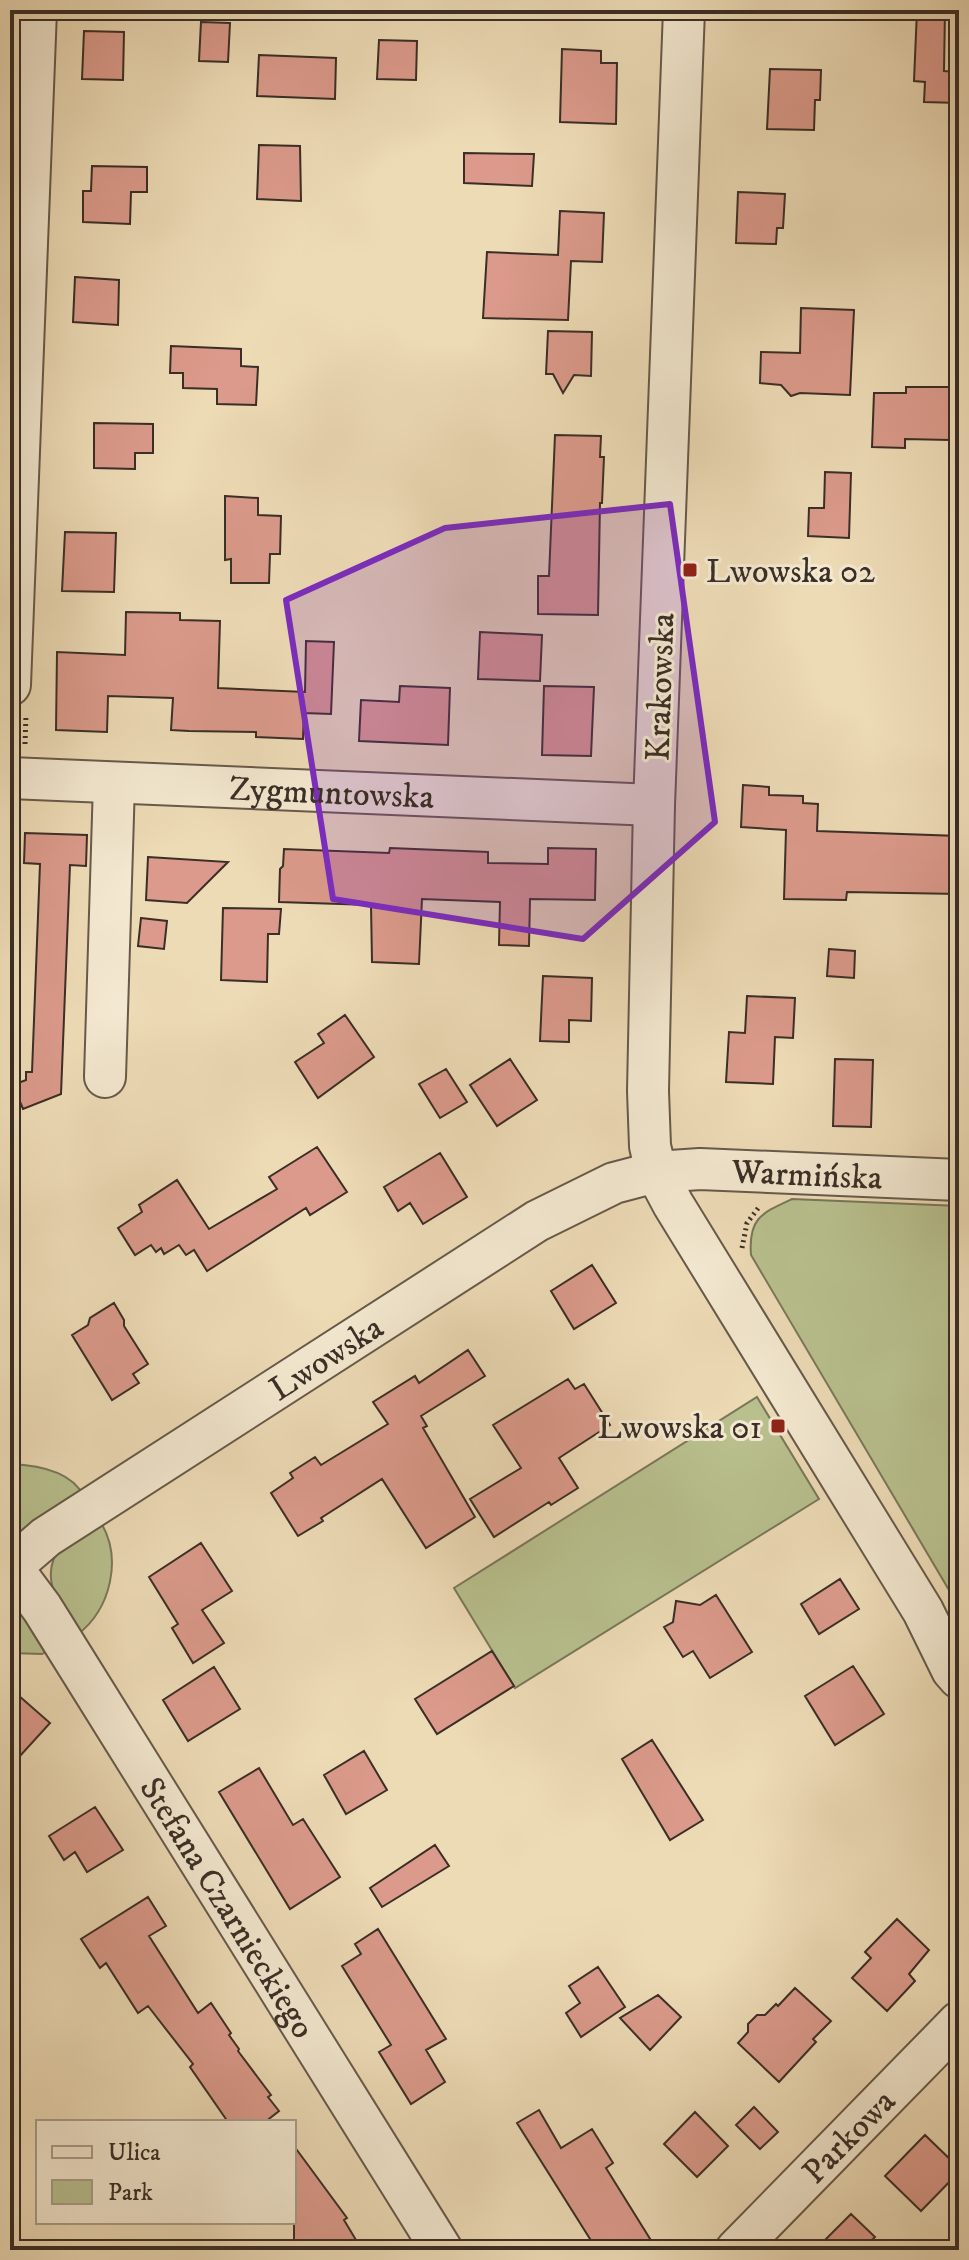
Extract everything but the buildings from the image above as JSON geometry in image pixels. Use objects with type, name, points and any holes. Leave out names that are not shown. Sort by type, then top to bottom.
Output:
[{"type":"street","points":[[10,685],[36,10]]},
{"type":"street","name":"Krakowska","points":[[684,10],[654,805],[648,1091],[650,1146],[656,1172],[673,1204],[923,1611]]},
{"type":"street","name":"Zygmuntowska","points":[[10,778],[654,805]]},
{"type":"street","points":[[105,1077],[114,783]]},
{"type":"street","name":"Warmińska","points":[[656,1172],[700,1169],[959,1180]]},
{"type":"street","name":"Lwowska","points":[[11,1566],[46,1537],[537,1221],[614,1183],[656,1172]]},
{"type":"street","name":"Stefana Czarnieckiego","points":[[11,1566],[42,1608],[442,2250]]},
{"type":"street","points":[[923,1611],[959,1642]]},
{"type":"street","points":[[923,1611],[959,1678]]},
{"type":"street","name":"Parkowa","points":[[736,2250],[959,2022]]},
{"type":"highlighted area","points":[[670,504],[715,822],[583,939],[333,899],[286,600],[445,528]]},
{"type":"green space","points":[[792,1199],[959,1206],[959,1607],[751,1255],[752,1233],[759,1218]]},
{"type":"green space","points":[[757,1397],[819,1499],[515,1688],[454,1588]]},
{"type":"green space","points":[[10,1464],[61,1474],[83,1495],[21,1536],[10,1538]]},
{"type":"green space","points":[[100,1521],[111,1551],[110,1582],[98,1611],[77,1635],[58,1603],[51,1568],[62,1546]]},
{"type":"green space","points":[[10,1605],[21,1607],[51,1649],[42,1654],[10,1653]]},
{"type":"place","name":"Lwowska 02","points":[[690,570]]},
{"type":"place","name":"Lwowska 01","points":[[778,1426]]}]
